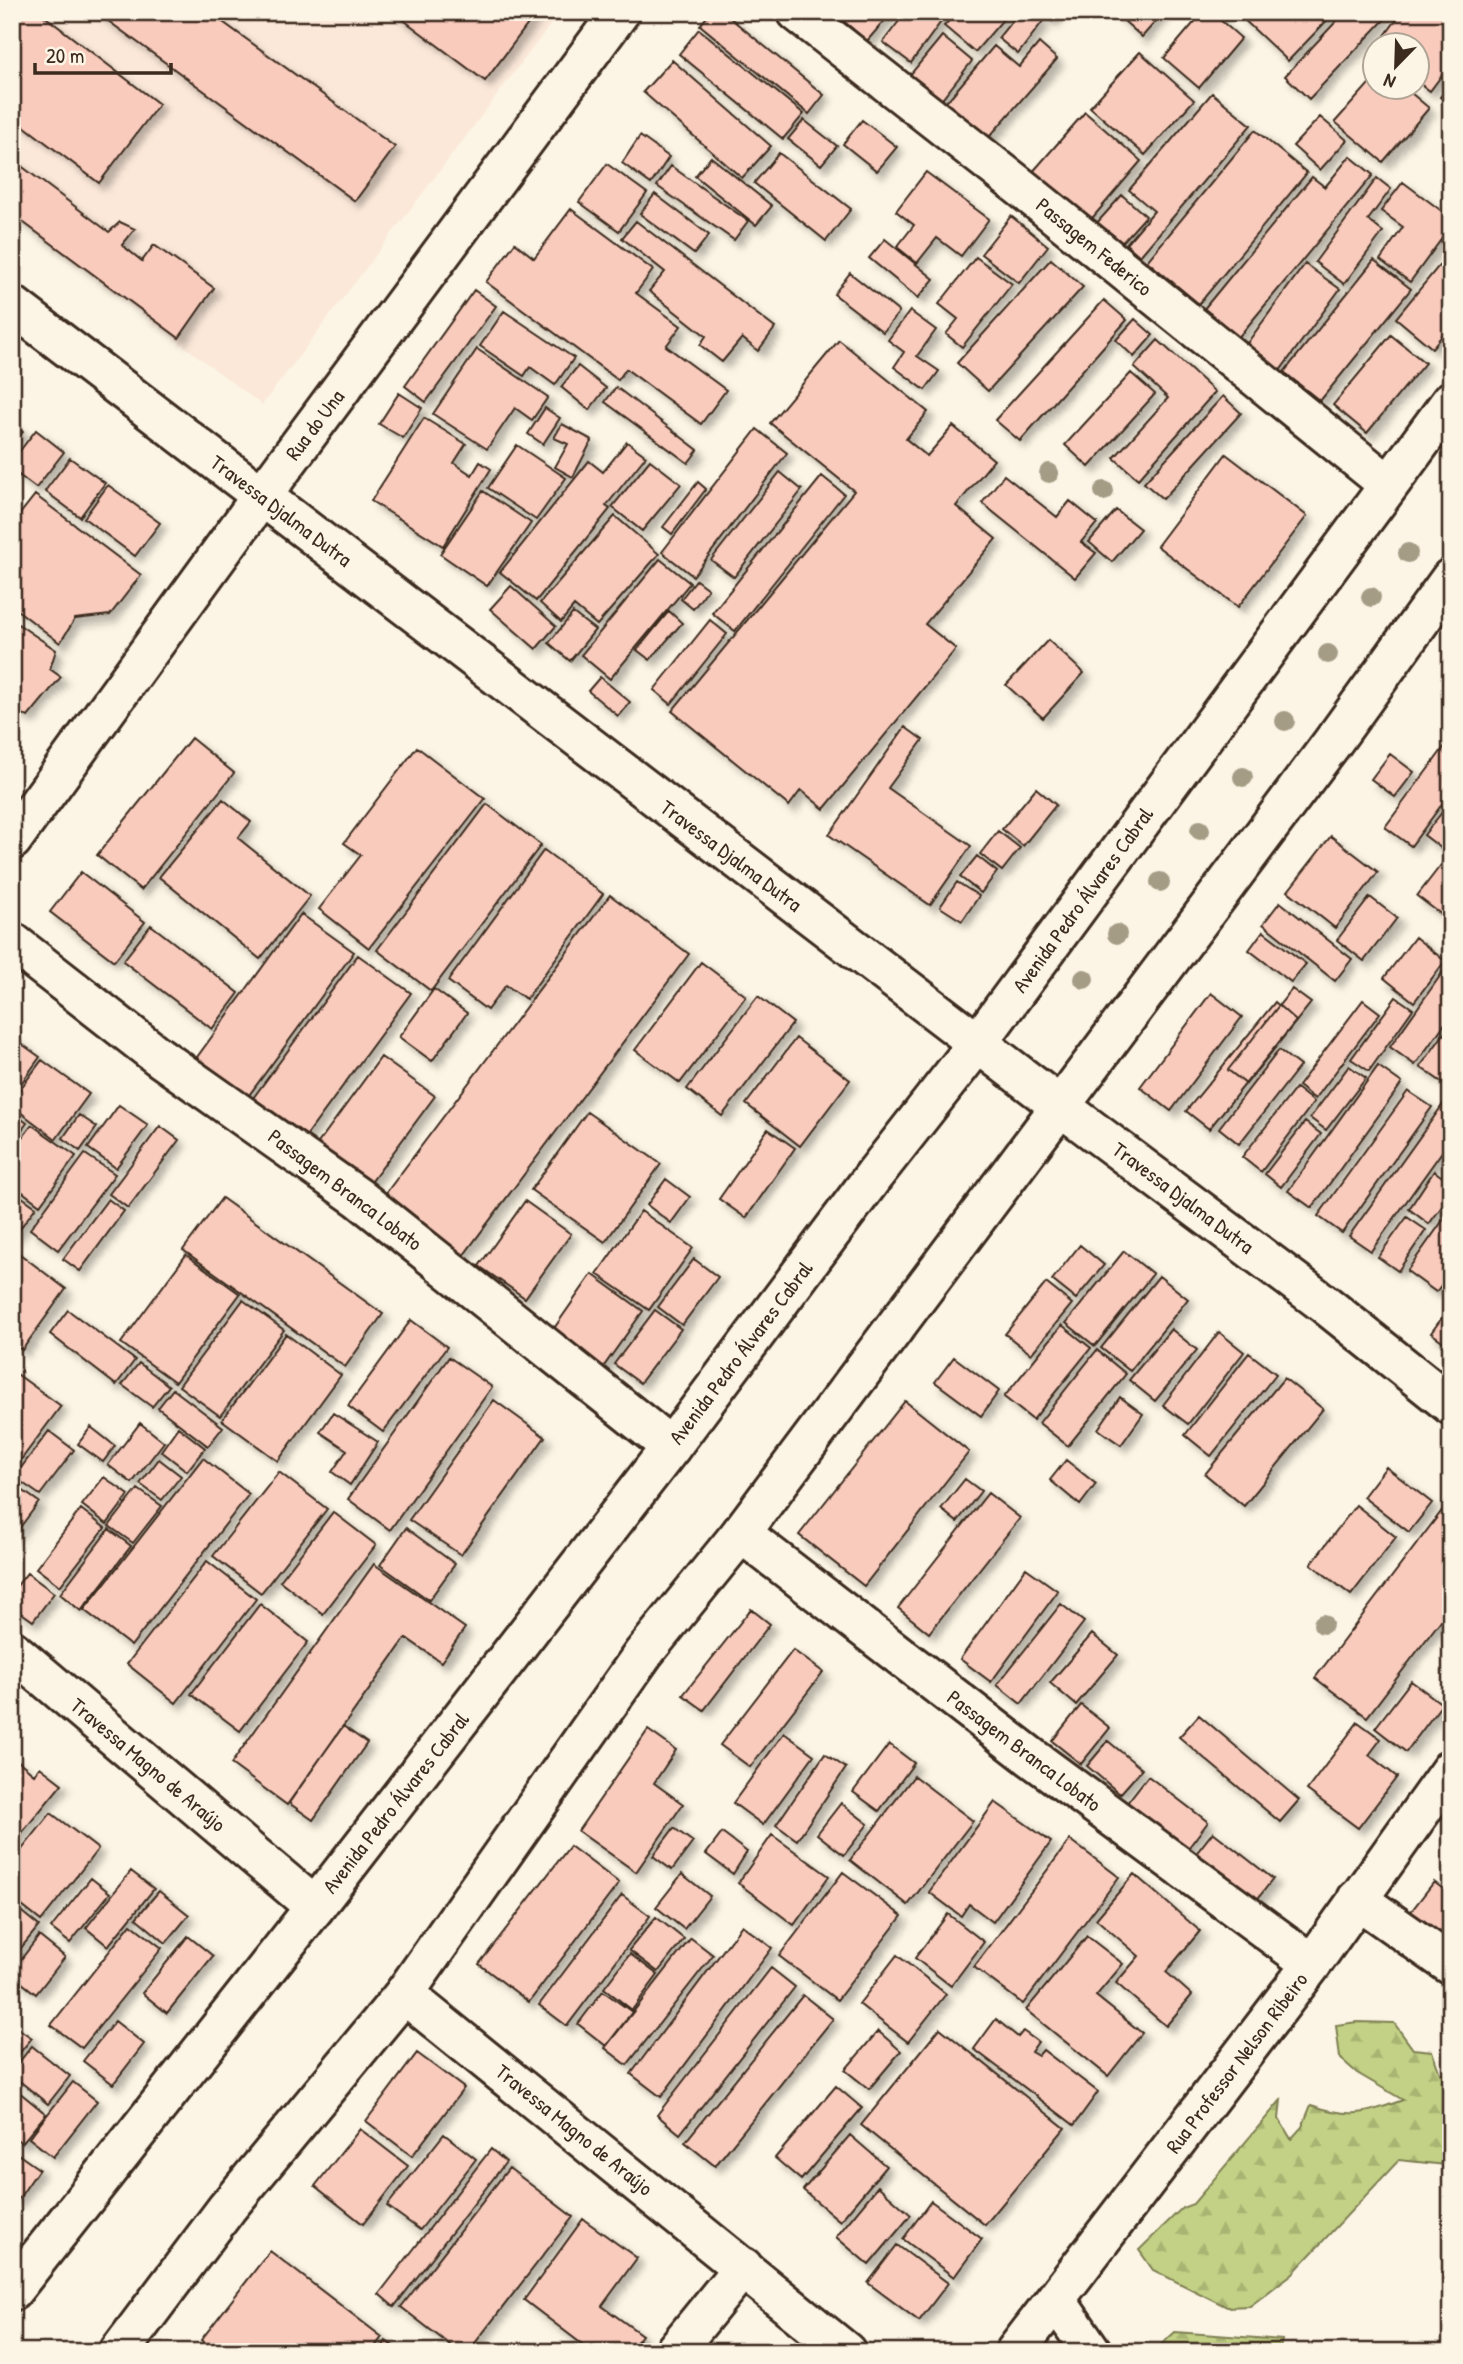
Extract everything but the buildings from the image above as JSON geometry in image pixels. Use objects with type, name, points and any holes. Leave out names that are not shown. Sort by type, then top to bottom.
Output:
[{"type":"street","name":"Rua do Una","points":[[12,841],[261,497],[621,12]]},
{"type":"street","name":"Passagem Federico","points":[[797,12],[1023,189],[1388,485]]},
{"type":"street","name":"Travessa Djalma Dutra","points":[[12,305],[977,1044],[1326,1305],[1451,1405]]},
{"type":"street","name":"Avenida Pedro Álvares Cabral","points":[[12,2291],[316,1907],[671,1447],[875,1174],[977,1044],[1451,401]]},
{"type":"street","points":[[119,2352],[227,2208],[404,1994],[643,1654],[741,1533],[1451,578]]},
{"type":"street","name":"Passagem Branca Lobato","points":[[12,942],[158,1056],[359,1198],[671,1447]]},
{"type":"street","name":"Passagem Branca Lobato","points":[[741,1533],[1031,1757],[1312,1964]]},
{"type":"street","name":"Travessa Magno de Araújo","points":[[12,1650],[316,1907]]},
{"type":"street","name":"Rua Professor Nelson Ribeiro","points":[[1016,2352],[1312,1964],[1451,1769]]},
{"type":"street","points":[[1357,1899],[1451,1965]]},
{"type":"street","name":"Travessa Magno de Araújo","points":[[404,1994],[846,2352]]},
{"type":"street","points":[[674,2352],[743,2267]]},
{"type":"street","points":[[1056,2300],[1092,2352]]},
{"type":"shaded area","points":[[12,12],[560,12],[262,405],[12,216]]},
{"type":"green space","points":[[1357,2022],[1394,2023],[1413,2049],[1432,2051],[1440,2074],[1451,2070],[1451,2171],[1446,2165],[1399,2160],[1292,2274],[1250,2306],[1227,2307],[1153,2270],[1139,2250],[1182,2208],[1193,2204],[1281,2100],[1279,2119],[1291,2139],[1302,2127],[1311,2105],[1337,2112],[1357,2113],[1403,2100],[1357,2073],[1340,2058],[1336,2025]]},
{"type":"green space","points":[[1175,2332],[1282,2340],[1279,2352],[1153,2352]]}]
